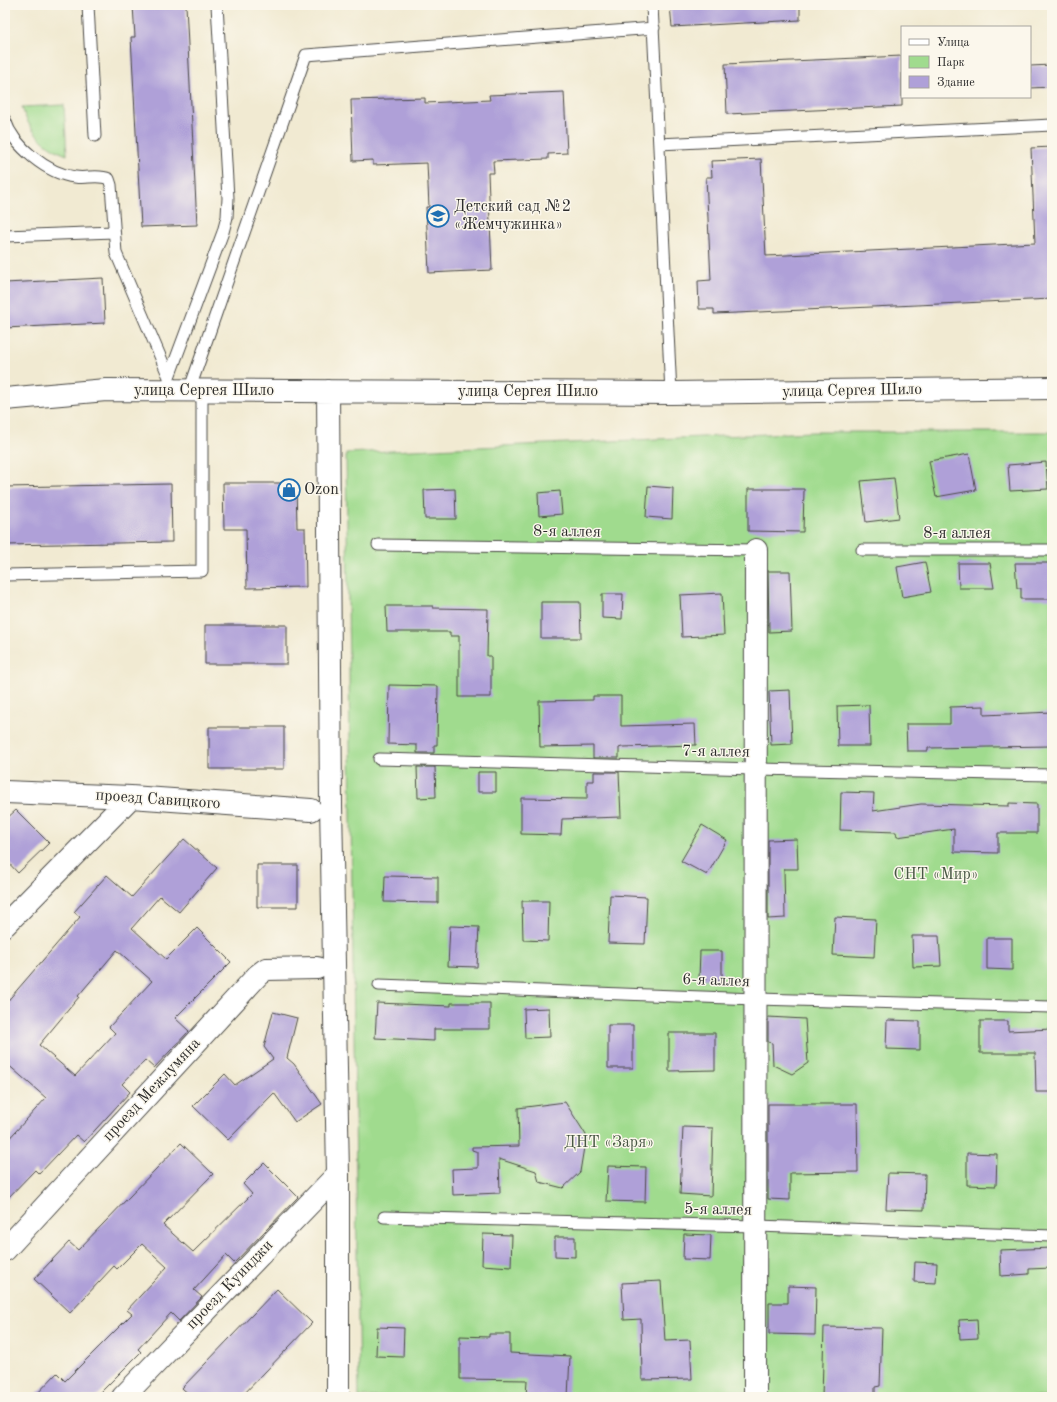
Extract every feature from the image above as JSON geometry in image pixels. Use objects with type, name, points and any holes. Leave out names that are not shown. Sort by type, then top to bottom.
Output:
[{"type":"street","name":"улица Сергея Шило","points":[[5,399],[106,390],[182,387],[328,391],[671,393],[1052,388]]},
{"type":"street","points":[[328,391],[331,820],[338,1174],[338,1397]]},
{"type":"street","points":[[755,1397],[756,550]]},
{"type":"street","name":"проезд Савицкого","points":[[5,792],[131,797],[311,810]]},
{"type":"street","points":[[5,925],[131,797]]},
{"type":"street","name":"проезд Межлумяна","points":[[5,1250],[258,975],[266,969],[317,968]]},
{"type":"street","name":"проезд Куинджи","points":[[123,1397],[338,1174]]},
{"type":"lane","points":[[88,5],[95,136]]},
{"type":"lane","points":[[182,387],[227,217],[228,198],[218,5]]},
{"type":"lane","points":[[652,5],[671,393]]},
{"type":"lane","points":[[182,387],[306,54],[654,28]]},
{"type":"lane","points":[[5,120],[7,127],[19,145],[37,161],[56,172],[75,177],[103,176],[109,179],[112,185],[114,232],[118,260],[182,387],[202,571],[5,574]]},
{"type":"lane","points":[[659,144],[1052,124]]},
{"type":"lane","points":[[5,236],[114,232]]},
{"type":"lane","name":"8-я аллея","points":[[378,545],[756,550]]},
{"type":"lane","name":"8-я аллея","points":[[862,550],[1052,550]]},
{"type":"lane","name":"7-я аллея","points":[[379,759],[1052,775]]},
{"type":"lane","name":"6-я аллея","points":[[379,985],[1052,1007]]},
{"type":"lane","name":"5-я аллея","points":[[384,1217],[755,1226],[1052,1236]]},
{"type":"green space","points":[[64,105],[67,155],[51,147],[38,137],[25,116],[22,107]]},
{"type":"green space","name":"ДНТ «Заря»","points":[[812,432],[1052,432],[1052,1397],[359,1397],[346,453]]},
{"type":"building","points":[[133,5],[186,5],[197,225],[141,227],[131,37],[135,37]]},
{"type":"building","points":[[670,5],[800,5],[800,20],[672,27]]},
{"type":"building","points":[[901,56],[902,106],[727,114],[725,64]]},
{"type":"building","points":[[1052,65],[1052,87],[1031,88],[1031,66]]},
{"type":"building","points":[[564,92],[567,153],[548,154],[548,159],[493,161],[494,173],[488,173],[492,270],[429,273],[426,207],[429,207],[427,163],[373,165],[373,160],[353,161],[351,100],[425,98],[425,103],[490,100],[489,95]]},
{"type":"building","points":[[1052,147],[1052,299],[714,314],[714,309],[699,309],[698,281],[711,280],[706,177],[712,177],[711,161],[761,159],[766,256],[1035,243],[1031,148]]},
{"type":"building","points":[[103,278],[105,323],[5,328],[5,283]]},
{"type":"building","points":[[969,454],[976,490],[936,497],[929,461]]},
{"type":"building","points":[[1046,462],[1048,489],[1010,491],[1008,465]]},
{"type":"building","points":[[894,478],[899,518],[866,522],[861,481]]},
{"type":"building","points":[[223,483],[296,483],[297,528],[305,528],[306,587],[247,588],[246,529],[224,529]]},
{"type":"building","points":[[171,484],[172,542],[5,545],[5,487]]},
{"type":"building","points":[[648,486],[673,488],[672,519],[646,517]]},
{"type":"building","points":[[455,489],[456,519],[425,519],[424,490]]},
{"type":"building","points":[[748,489],[804,489],[803,532],[748,531]]},
{"type":"building","points":[[560,491],[562,514],[539,516],[538,493]]},
{"type":"building","points":[[925,562],[931,592],[902,597],[897,567]]},
{"type":"building","points":[[958,563],[990,563],[994,588],[959,588]]},
{"type":"building","points":[[1015,563],[1052,563],[1052,599],[1021,599],[1021,588],[1017,588]]},
{"type":"building","points":[[768,571],[790,571],[792,631],[769,632]]},
{"type":"building","points":[[722,593],[724,635],[682,637],[680,595]]},
{"type":"building","points":[[602,594],[623,594],[622,619],[602,618]]},
{"type":"building","points":[[541,602],[580,602],[581,638],[541,638]]},
{"type":"building","points":[[386,606],[433,606],[433,608],[488,609],[487,656],[491,656],[491,697],[459,697],[459,636],[450,636],[450,632],[387,632]]},
{"type":"building","points":[[205,625],[287,625],[287,664],[205,664]]},
{"type":"building","points":[[389,685],[438,686],[437,745],[434,745],[434,753],[417,753],[417,745],[388,744]]},
{"type":"building","points":[[790,690],[792,744],[771,745],[769,691]]},
{"type":"building","points":[[593,696],[621,696],[621,726],[695,724],[696,745],[622,747],[619,748],[619,758],[593,758],[593,746],[540,747],[539,701],[593,700]]},
{"type":"building","points":[[869,705],[870,746],[838,746],[837,706]]},
{"type":"building","points":[[984,706],[984,715],[1052,712],[1052,746],[928,748],[928,751],[907,751],[906,724],[950,724],[950,707]]},
{"type":"building","points":[[209,727],[284,727],[284,769],[209,769]]},
{"type":"building","points":[[417,767],[435,767],[436,797],[418,798]]},
{"type":"building","points":[[478,772],[496,772],[496,792],[478,792]]},
{"type":"building","points":[[594,772],[619,772],[621,817],[562,819],[561,835],[521,834],[521,798],[587,799],[587,781],[594,781]]},
{"type":"building","points":[[841,792],[874,793],[873,811],[921,804],[1009,806],[1009,803],[1037,804],[1037,833],[998,833],[998,853],[954,852],[954,829],[897,837],[896,832],[840,830]]},
{"type":"building","points":[[16,810],[49,843],[18,873],[5,859],[5,820]]},
{"type":"building","points":[[702,825],[727,840],[707,875],[681,861]]},
{"type":"building","points":[[184,839],[217,868],[179,912],[160,896],[132,928],[166,959],[197,928],[231,962],[175,1018],[189,1031],[154,1068],[145,1060],[122,1084],[130,1092],[84,1142],[76,1135],[39,1174],[35,1170],[5,1201],[5,1143],[46,1098],[5,1062],[5,1004],[80,917],[74,912],[107,875],[132,897]],"holes":[[[117,950],[152,981],[109,1027],[115,1033],[75,1076],[39,1045]]]},
{"type":"building","points":[[797,839],[798,869],[784,869],[785,918],[768,919],[768,840]]},
{"type":"building","points":[[257,865],[298,865],[298,907],[257,907]]},
{"type":"building","points":[[385,876],[438,877],[438,903],[384,902]]},
{"type":"building","points":[[610,895],[647,897],[645,944],[608,943]]},
{"type":"building","points":[[522,901],[549,901],[548,941],[523,940]]},
{"type":"building","points":[[835,917],[876,919],[874,957],[833,955]]},
{"type":"building","points":[[450,926],[479,927],[477,967],[448,966]]},
{"type":"building","points":[[912,936],[939,936],[941,966],[913,967]]},
{"type":"building","points":[[987,938],[1012,938],[1012,970],[987,969]]},
{"type":"building","points":[[700,951],[722,951],[722,980],[699,979]]},
{"type":"building","points":[[377,1003],[451,1006],[451,1003],[490,1003],[490,1029],[434,1029],[434,1041],[375,1038]]},
{"type":"building","points":[[549,1008],[550,1037],[525,1038],[524,1009]]},
{"type":"building","points":[[273,1012],[297,1018],[287,1058],[294,1064],[322,1104],[295,1122],[274,1093],[228,1140],[193,1106],[225,1074],[235,1085],[273,1059],[264,1047]]},
{"type":"building","points":[[768,1017],[805,1019],[808,1063],[792,1074],[773,1065],[772,1043],[768,1042]]},
{"type":"building","points":[[887,1020],[920,1021],[920,1050],[886,1049]]},
{"type":"building","points":[[980,1021],[1008,1021],[1008,1031],[1052,1029],[1052,1092],[1036,1092],[1035,1053],[980,1053]]},
{"type":"building","points":[[608,1025],[633,1025],[633,1068],[608,1068]]},
{"type":"building","points":[[669,1033],[715,1033],[715,1070],[669,1071]]},
{"type":"building","points":[[565,1102],[586,1135],[580,1172],[563,1188],[539,1182],[536,1171],[499,1159],[500,1193],[453,1195],[452,1169],[478,1168],[478,1152],[472,1150],[472,1147],[519,1146],[518,1108]]},
{"type":"building","points":[[768,1104],[857,1104],[858,1172],[790,1173],[790,1200],[768,1199]]},
{"type":"building","points":[[683,1127],[713,1128],[711,1196],[680,1194]]},
{"type":"building","points":[[181,1143],[213,1174],[163,1225],[193,1252],[252,1194],[243,1184],[264,1163],[298,1197],[234,1263],[226,1255],[194,1290],[202,1297],[179,1321],[171,1313],[138,1349],[141,1352],[96,1397],[34,1397],[57,1373],[65,1381],[132,1314],[127,1310],[167,1267],[142,1244],[117,1269],[114,1266],[70,1313],[34,1279],[69,1242],[78,1250]]},
{"type":"building","points":[[967,1153],[997,1154],[996,1186],[967,1185]]},
{"type":"building","points":[[608,1166],[646,1167],[645,1202],[606,1201]]},
{"type":"building","points":[[888,1173],[925,1174],[924,1210],[886,1209]]},
{"type":"building","points":[[483,1234],[512,1235],[511,1267],[482,1265]]},
{"type":"building","points":[[684,1234],[711,1235],[710,1260],[683,1259]]},
{"type":"building","points":[[555,1237],[575,1237],[575,1257],[555,1256]]},
{"type":"building","points":[[1052,1248],[1052,1268],[1029,1269],[1029,1274],[1001,1276],[1000,1250]]},
{"type":"building","points":[[915,1262],[937,1263],[936,1283],[914,1282]]},
{"type":"building","points":[[661,1281],[665,1341],[690,1340],[692,1379],[642,1380],[641,1319],[624,1320],[622,1283]]},
{"type":"building","points":[[788,1286],[816,1287],[815,1335],[769,1334],[769,1303],[788,1303]]},
{"type":"building","points":[[277,1289],[312,1323],[241,1397],[192,1397],[182,1388]]},
{"type":"building","points":[[977,1319],[978,1338],[960,1339],[959,1320]]},
{"type":"building","points":[[377,1327],[404,1328],[403,1357],[376,1356]]},
{"type":"building","points":[[824,1327],[882,1328],[880,1386],[875,1387],[875,1397],[822,1397]]},
{"type":"building","points":[[489,1334],[510,1334],[510,1353],[570,1356],[568,1397],[526,1397],[527,1380],[460,1379],[460,1336],[489,1337]]},
{"type":"place","name":"Детский сад №2 «Жемчужинка»","points":[[438,216]]},
{"type":"place","name":"Ozon","points":[[289,490]]},
{"type":"park label","name":"СНТ «Мир»","points":[[936,875]]}]
